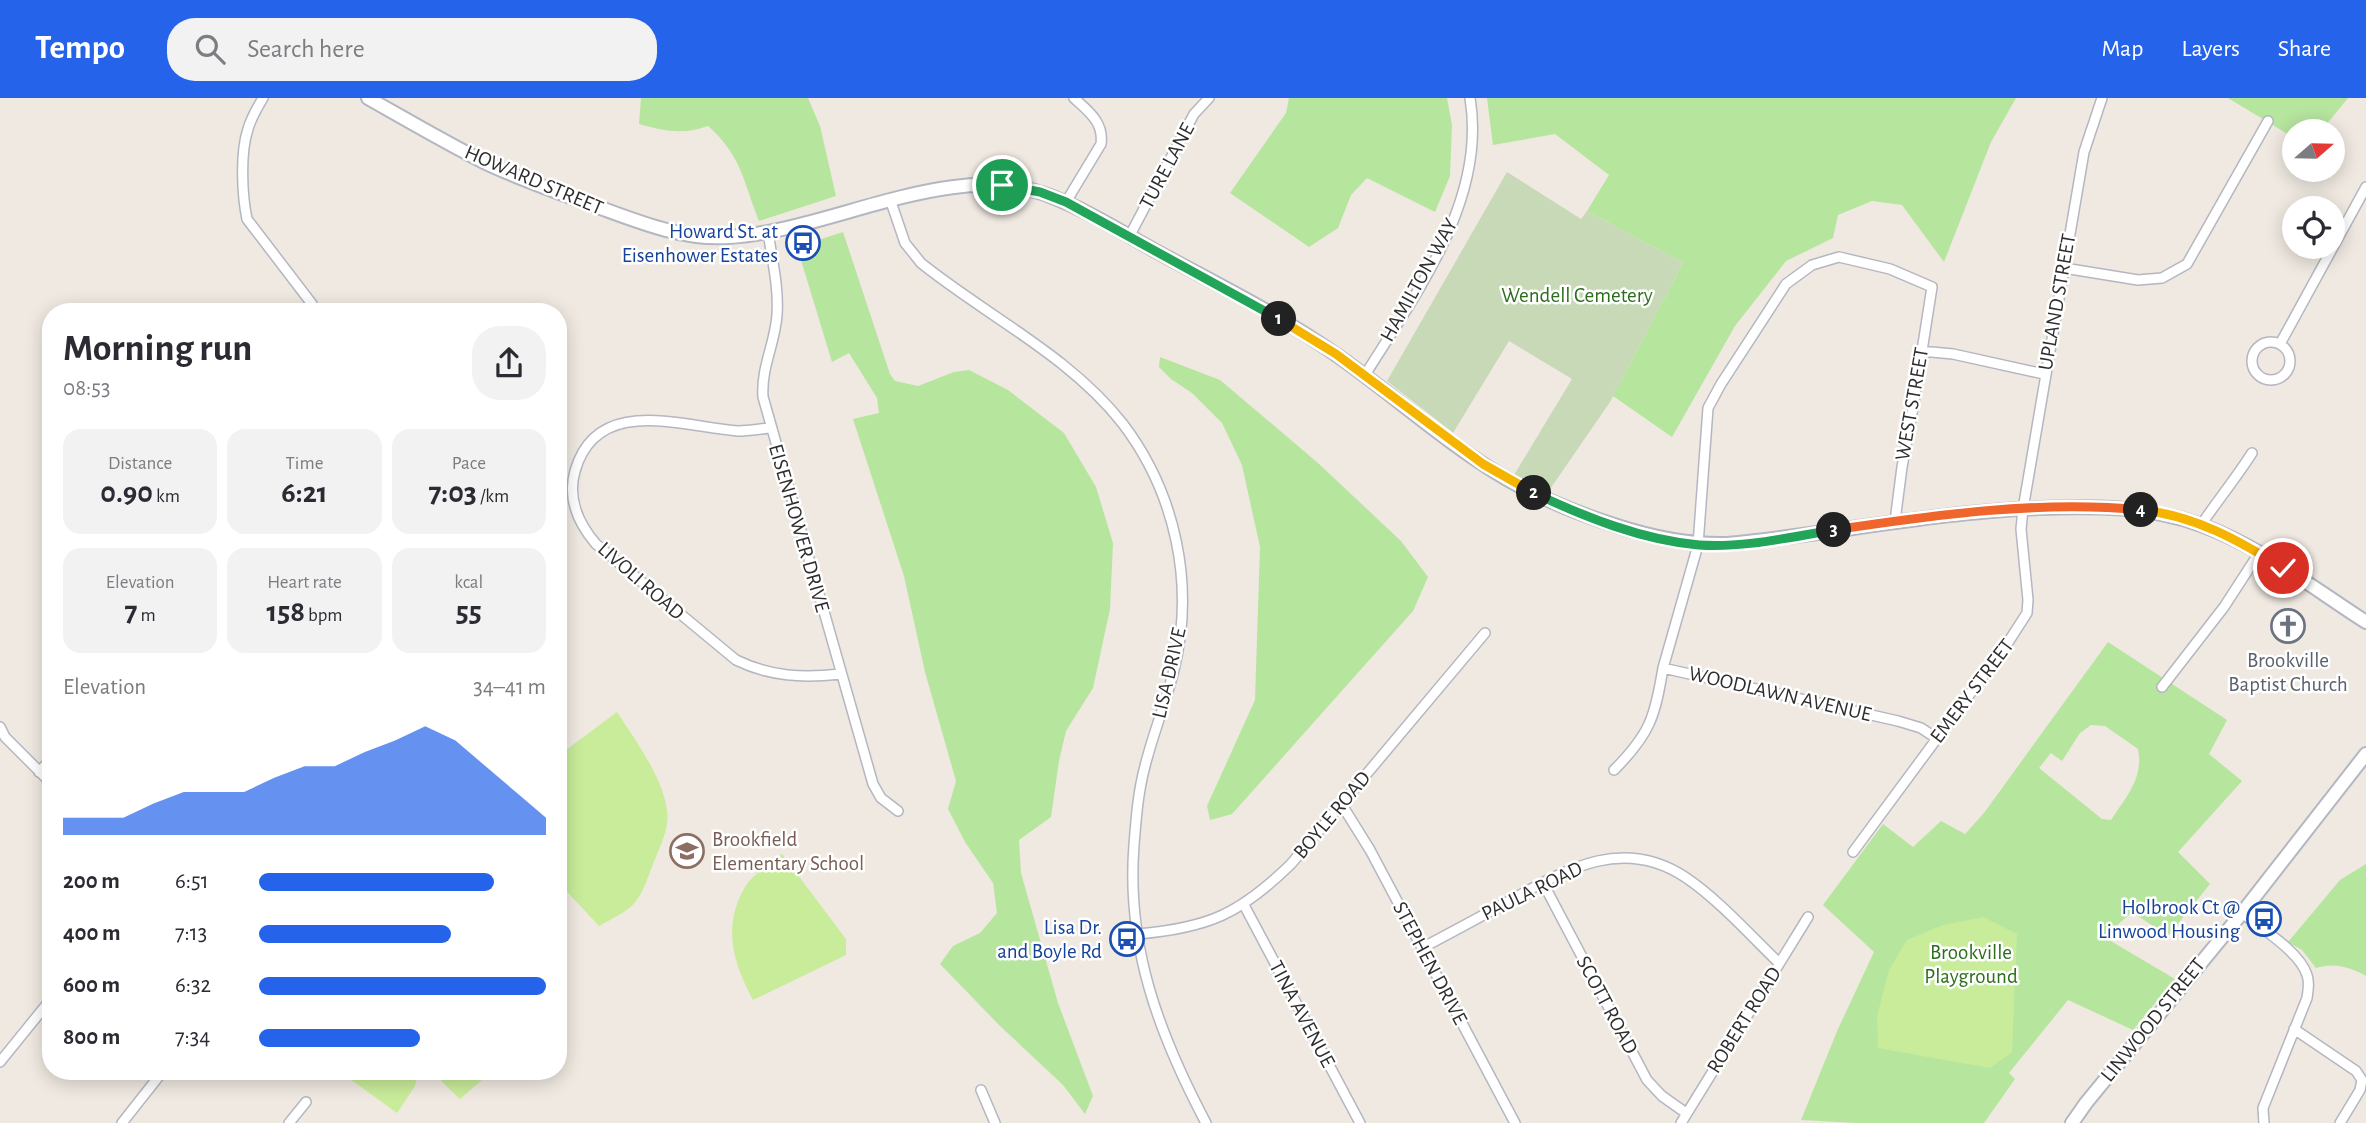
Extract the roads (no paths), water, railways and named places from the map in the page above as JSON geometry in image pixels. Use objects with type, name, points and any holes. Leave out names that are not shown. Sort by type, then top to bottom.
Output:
[{"type":"main road","name":"HOWARD STREET","points":[[368,98],[489,164],[648,225],[701,237],[768,232],[946,189],[984,185],[1013,186],[1040,192],[1066,202],[1291,326],[1365,375],[1483,464],[1530,492],[1638,533],[1698,545],[1768,540],[1895,521],[2023,509],[2117,508],[2147,511],[2224,534],[2259,553],[2366,622]]},
{"type":"main road","name":"LINWOOD STREET","points":[[2072,1123],[2085,1103],[2242,913],[2366,754]]},
{"type":"street","points":[[262,98],[247,129],[244,146],[244,207],[247,219],[311,303]]},
{"type":"street","points":[[1066,202],[1101,144],[1102,135],[1096,120],[1074,98]]},
{"type":"street","name":"TURE LANE","points":[[1129,237],[1194,114],[1209,98]]},
{"type":"street","name":"HAMILTON WAY","points":[[1365,375],[1443,244],[1459,208],[1469,173],[1470,98]]},
{"type":"street","name":"UPLAND STREET","points":[[2023,509],[2084,152],[2102,98]]},
{"type":"street","points":[[2064,268],[2150,280],[2162,278],[2187,264],[2268,121]]},
{"type":"street","points":[[2280,344],[2366,187]]},
{"type":"street","name":"LISA DRIVE","points":[[891,202],[905,243],[921,263],[1067,368],[1108,406],[1140,449],[1155,475],[1167,505],[1180,556],[1183,611],[1174,671],[1144,768],[1133,848],[1133,875],[1143,968],[1162,1033],[1206,1123]]},
{"type":"street","name":"EISENHOWER DRIVE","points":[[768,232],[778,314],[762,379],[763,397],[873,784],[881,798],[898,811]]},
{"type":"street","name":"WOODLAWN AVENUE","points":[[1932,287],[1891,269],[1839,257],[1812,265],[1786,284],[1708,408],[1698,545],[1663,668],[1898,721],[1922,728],[1936,738]]},
{"type":"street","name":"WEST STREET","points":[[1895,521],[1932,287]]},
{"type":"street","points":[[2263,343],[2280,344],[2289,356],[2289,368],[2281,377],[2264,379],[2255,372],[2252,365],[2253,352],[2263,343]]},
{"type":"street","points":[[1921,351],[1953,354],[2044,374]]},
{"type":"street","name":"LIVOLI ROAD","points":[[770,428],[739,431],[654,420],[618,424],[604,431],[580,458],[572,485],[573,501],[582,525],[596,544],[736,660],[755,669],[788,676],[841,674]]},
{"type":"street","points":[[2200,525],[2224,491],[2233,483],[2252,453]]},
{"type":"street","name":"EMERY STREET","points":[[1853,852],[2027,613],[2021,529],[2023,509]]},
{"type":"street","points":[[2162,687],[2224,607],[2259,553]]},
{"type":"street","name":"BOYLE ROAD","points":[[1138,934],[1177,930],[1200,924],[1244,905],[1291,864],[1485,633]]},
{"type":"street","points":[[1614,770],[1630,755],[1649,728],[1655,714],[1663,668]]},
{"type":"street","points":[[0,727],[5,737],[42,775]]},
{"type":"street","points":[[39,772],[42,769]]},
{"type":"street","name":"STEPHEN DRIVE","points":[[1342,805],[1358,829],[1515,1123]]},
{"type":"street","name":"PAULA ROAD","points":[[1422,948],[1543,883],[1599,860],[1633,858],[1665,866],[1700,888],[1779,963]]},
{"type":"street","name":"SCOTT ROAD","points":[[1543,883],[1647,1080],[1662,1096],[1686,1113]]},
{"type":"street","name":"TINA AVENUE","points":[[1244,905],[1360,1123]]},
{"type":"street","points":[[2242,913],[2291,953],[2307,974],[2309,985],[2263,1108],[2264,1123]]},
{"type":"street","name":"ROBERT ROAD","points":[[1681,1123],[1808,917]]},
{"type":"street","points":[[0,1062],[42,1010]]},
{"type":"street","points":[[2294,1029],[2356,1071],[2362,1080],[2360,1090],[2340,1123]]},
{"type":"street","points":[[122,1123],[156,1080]]},
{"type":"street","points":[[981,1090],[995,1123]]},
{"type":"street","points":[[289,1123],[306,1102]]},
{"type":"place","name":"Howard St. at Eisenhower Estates","points":[[803,243]]},
{"type":"place","name":"Brookville Baptist Church","points":[[2288,626]]},
{"type":"place","name":"Brookfield Elementary School","points":[[687,851]]},
{"type":"place","name":"Holbrook Ct @ Linwood Housing","points":[[2264,919]]},
{"type":"place","name":"Lisa Dr. and Boyle Rd","points":[[1127,939]]},
{"type":"park label","name":"Wendell Cemetery","points":[[1577,295]]},
{"type":"park label","name":"Brookville Playground","points":[[1971,964]]}]
